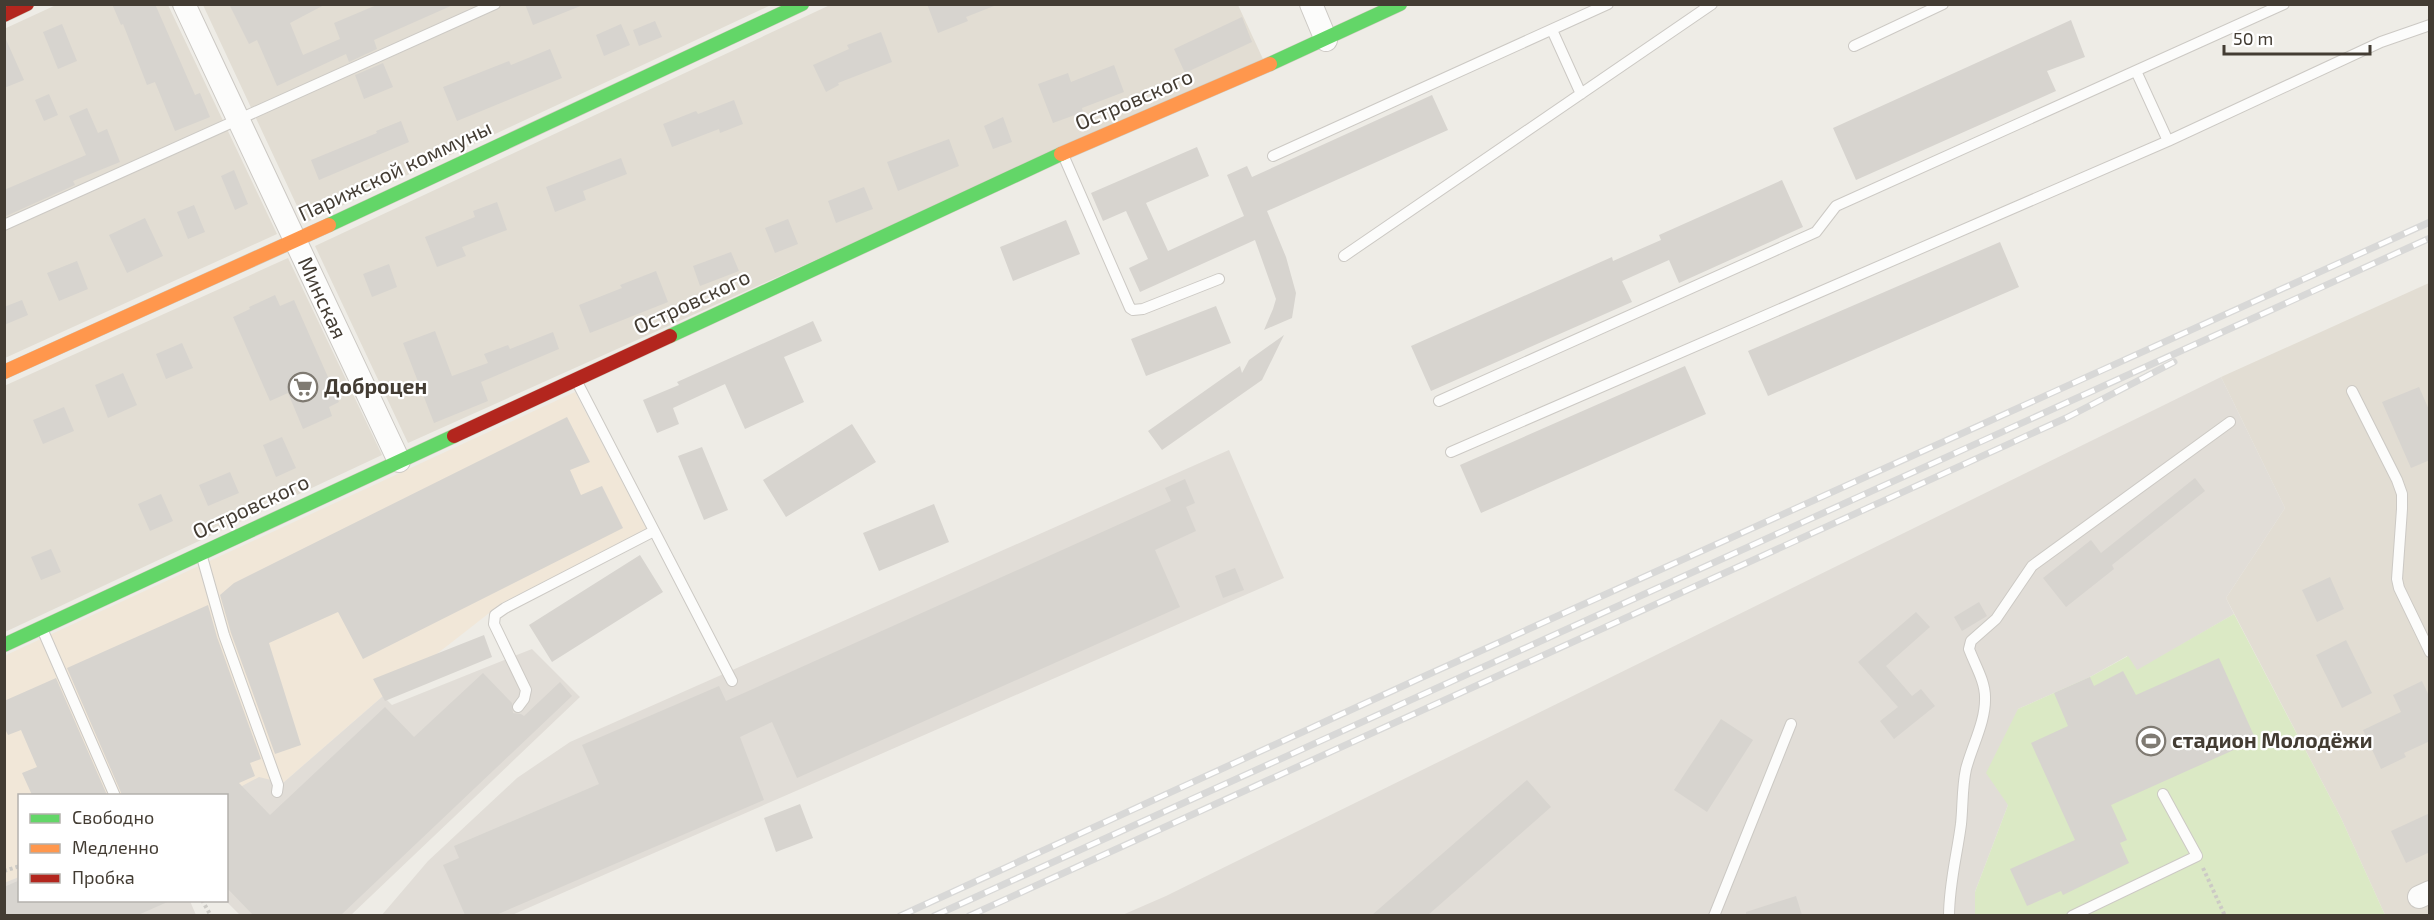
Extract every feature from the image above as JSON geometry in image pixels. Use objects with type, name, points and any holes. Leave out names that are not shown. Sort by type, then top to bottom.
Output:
[{"type":"street","points":[[4,15],[27,4]]},
{"type":"street","name":"Минская","points":[[184,4],[399,461]]},
{"type":"street","name":"Парижской коммуны","points":[[4,372],[296,240],[802,4]]},
{"type":"street","points":[[1311,4],[1326,40]]},
{"type":"street","name":"Островского","points":[[4,645],[1062,154],[1326,40],[1400,4]]},
{"type":"lane","points":[[4,225],[495,4]]},
{"type":"lane","points":[[1273,156],[1608,4]]},
{"type":"lane","points":[[1344,256],[1712,4]]},
{"type":"lane","points":[[1854,46],[1943,4]]},
{"type":"lane","points":[[1438,401],[1816,232],[1836,206],[2284,4]]},
{"type":"lane","points":[[1451,452],[2168,141],[2380,42],[2430,25]]},
{"type":"lane","points":[[1552,30],[1581,94]]},
{"type":"lane","points":[[2136,71],[2168,141]]},
{"type":"lane","points":[[1062,154],[1130,308],[1143,309],[1219,279]]},
{"type":"lane","points":[[575,380],[732,681]]},
{"type":"lane","points":[[2352,392],[2402,494],[2397,579],[2399,588],[2430,652]]},
{"type":"lane","points":[[1949,915],[1949,891],[1961,822],[1961,799],[1966,771],[1984,712],[1983,683],[1968,650],[1969,645],[1996,619],[2032,566],[2230,422]]},
{"type":"lane","points":[[518,707],[526,690],[494,624],[495,615],[654,531]]},
{"type":"lane","points":[[201,554],[224,635],[278,785],[277,792]]},
{"type":"lane","points":[[41,628],[115,794]]},
{"type":"lane","points":[[1714,915],[1791,724]]},
{"type":"lane","points":[[2072,915],[2197,856],[2163,795]]},
{"type":"path","points":[[2197,856],[2225,915]]},
{"type":"path","points":[[203,902],[211,915]]},
{"type":"shaded area","points":[[56,5],[168,5],[277,234],[5,358],[4,29]]},
{"type":"shaded area","points":[[203,5],[771,5],[305,223]]},
{"type":"shaded area","points":[[830,5],[1238,5],[1263,59],[408,443],[315,246]]},
{"type":"shaded area","points":[[288,258],[382,455],[5,632],[4,386]]},
{"type":"shaded area","points":[[2429,283],[2429,915],[2385,915],[2341,818],[2226,598],[2285,508],[2221,377]]},
{"type":"shaded area","points":[[2221,377],[2285,508],[2226,598],[2234,614],[2137,671],[2127,656],[2090,677],[2018,709],[2008,805],[1975,892],[1975,915],[1120,916],[1166,896]]},
{"type":"shaded area","points":[[575,392],[647,529],[502,603],[383,696],[283,783],[228,796],[18,794],[18,877],[5,883],[4,656]]},
{"type":"shaded area","points":[[1229,450],[1284,578],[512,915],[381,916],[428,861],[517,778],[570,742]]},
{"type":"shaded area","points":[[532,649],[580,697],[351,915],[240,915],[227,902],[228,799],[242,786],[259,777],[283,783],[383,696],[392,705]]},
{"type":"shaded area","points":[[18,877],[18,902],[190,902],[196,915],[5,915],[4,883]]},
{"type":"green space","name":"стадион Молодёжи","points":[[2234,614],[2341,818],[2385,915],[1975,915],[1975,892],[2008,805],[1986,773],[2018,709],[2090,677],[2128,656],[2137,670]]},
{"type":"building","points":[[112,4],[155,4],[195,95],[200,93],[210,117],[175,131],[155,82],[147,85],[123,24],[121,25]]},
{"type":"building","points":[[229,4],[326,4],[290,23],[303,55],[340,39],[334,23],[379,4],[453,5],[374,40],[377,49],[349,62],[346,54],[277,86],[257,40],[249,44]]},
{"type":"building","points":[[525,4],[583,4],[583,5],[533,25]]},
{"type":"building","points":[[927,4],[994,4],[994,6],[966,17],[968,21],[938,33]]},
{"type":"building","points":[[1242,17],[1252,42],[1185,73],[1174,49]]},
{"type":"building","points":[[2071,20],[2085,57],[2047,71],[2056,91],[1856,180],[1833,128]]},
{"type":"building","points":[[655,21],[662,37],[639,46],[633,30]]},
{"type":"building","points":[[62,24],[77,61],[58,69],[43,32]]},
{"type":"building","points":[[621,24],[630,45],[604,56],[596,35]]},
{"type":"building","points":[[881,32],[892,62],[838,83],[839,85],[826,92],[813,65],[849,49],[847,45]]},
{"type":"building","points":[[4,35],[24,80],[4,88]]},
{"type":"building","points":[[550,49],[562,78],[457,121],[443,87],[509,61],[511,65]]},
{"type":"building","points":[[383,63],[393,87],[364,99],[355,75]]},
{"type":"building","points":[[1114,65],[1124,92],[1082,108],[1083,112],[1053,123],[1038,84],[1068,73],[1071,82]]},
{"type":"building","points":[[49,94],[58,115],[44,121],[35,100]]},
{"type":"building","points":[[1432,95],[1448,130],[1267,211],[1286,257],[1296,293],[1292,318],[1264,330],[1276,299],[1255,240],[1140,292],[1129,268],[1148,259],[1126,211],[1103,221],[1091,193],[1197,147],[1209,176],[1146,203],[1168,251],[1244,216],[1227,175],[1247,166],[1252,177]]},
{"type":"building","points":[[734,100],[743,124],[720,133],[719,129],[672,147],[663,124]]},
{"type":"building","points":[[87,108],[98,133],[107,129],[120,162],[73,181],[75,185],[4,217],[4,190],[86,155],[69,116]]},
{"type":"building","points":[[1003,117],[1012,142],[993,149],[984,126]]},
{"type":"building","points":[[401,121],[409,142],[319,180],[311,160]]},
{"type":"building","points":[[949,139],[959,166],[898,191],[887,162]]},
{"type":"building","points":[[621,158],[627,174],[583,191],[586,200],[555,212],[546,187]]},
{"type":"building","points":[[234,170],[248,204],[235,210],[221,176]]},
{"type":"building","points":[[1782,180],[1803,227],[1679,283],[1669,260],[1622,281],[1632,302],[1431,391],[1411,346],[1612,257],[1613,261],[1661,240],[1659,235]]},
{"type":"building","points":[[864,187],[873,209],[836,223],[828,201]]},
{"type":"building","points":[[497,202],[507,230],[462,247],[466,256],[437,267],[425,237],[475,217],[473,211]]},
{"type":"building","points":[[194,205],[205,232],[188,239],[177,212]]},
{"type":"building","points":[[145,218],[163,256],[127,273],[109,235]]},
{"type":"building","points":[[788,219],[798,244],[775,253],[765,228]]},
{"type":"building","points":[[1066,220],[1080,254],[1013,281],[1000,247]]},
{"type":"building","points":[[2000,242],[2019,287],[1768,396],[1748,351]]},
{"type":"building","points":[[731,252],[739,271],[700,286],[693,266]]},
{"type":"building","points":[[77,261],[88,289],[59,301],[47,273]]},
{"type":"building","points":[[389,264],[397,287],[372,297],[363,274]]},
{"type":"building","points":[[656,271],[668,302],[590,333],[579,305],[622,288],[620,285]]},
{"type":"building","points":[[275,295],[280,306],[294,300],[339,402],[329,407],[332,416],[303,429],[288,393],[270,401],[233,317]]},
{"type":"building","points":[[22,300],[28,315],[4,325],[4,307]]},
{"type":"building","points":[[1216,306],[1231,343],[1146,376],[1131,339]]},
{"type":"building","points":[[813,321],[822,341],[784,357],[804,402],[745,429],[725,384],[673,408],[679,424],[657,433],[643,400],[679,385],[677,382]]},
{"type":"building","points":[[435,331],[452,376],[488,363],[484,354],[508,345],[510,349],[553,332],[559,349],[481,382],[488,401],[434,423],[403,343]]},
{"type":"building","points":[[1284,335],[1262,380],[1162,450],[1148,431],[1240,366],[1242,373],[1249,360]]},
{"type":"building","points":[[182,343],[193,368],[166,379],[156,354]]},
{"type":"building","points":[[1685,366],[1706,414],[1481,513],[1460,465]]},
{"type":"building","points":[[123,373],[137,405],[108,418],[95,385]]},
{"type":"building","points":[[2419,387],[2430,412],[2430,460],[2411,468],[2382,402]]},
{"type":"building","points":[[64,407],[74,431],[43,444],[33,420]]},
{"type":"building","points":[[567,417],[590,462],[570,470],[581,495],[602,486],[623,528],[363,659],[338,612],[269,643],[301,745],[275,754],[231,633],[220,595],[234,583]]},
{"type":"building","points":[[852,424],[876,462],[786,517],[763,480]]},
{"type":"building","points":[[282,437],[296,468],[276,477],[263,445]]},
{"type":"building","points":[[702,447],[728,510],[704,520],[678,456]]},
{"type":"building","points":[[230,472],[239,493],[208,506],[199,485]]},
{"type":"building","points":[[2195,478],[2205,491],[2112,565],[2114,569],[2066,607],[2043,578],[2091,540],[2101,553]]},
{"type":"building","points":[[1185,479],[1195,503],[1186,507],[1196,531],[1155,550],[1180,607],[797,778],[772,722],[740,737],[764,800],[496,915],[465,915],[443,865],[459,858],[454,846],[599,784],[582,745],[719,686],[726,701],[1171,501],[1165,488]]},
{"type":"building","points":[[161,494],[173,521],[150,531],[138,504]]},
{"type":"building","points":[[934,504],[949,542],[879,571],[863,533]]},
{"type":"building","points":[[51,549],[61,572],[41,580],[31,557]]},
{"type":"building","points":[[640,555],[663,592],[552,662],[529,625]]},
{"type":"building","points":[[1235,568],[1244,590],[1223,598],[1215,576]]},
{"type":"building","points":[[2330,577],[2344,609],[2317,622],[2302,590]]},
{"type":"building","points":[[1979,602],[1987,616],[1962,631],[1954,617]]},
{"type":"building","points":[[208,605],[217,637],[261,759],[250,763],[255,776],[239,783],[270,815],[385,707],[414,737],[483,673],[512,703],[513,713],[524,716],[560,682],[572,696],[341,915],[253,915],[228,889],[228,794],[122,794],[67,668]]},
{"type":"building","points":[[1916,612],[1930,627],[1886,666],[1912,696],[1921,689],[1935,706],[1894,739],[1880,721],[1898,707],[1858,662]]},
{"type":"building","points":[[484,635],[492,657],[385,701],[373,679]]},
{"type":"building","points":[[2346,640],[2372,693],[2342,708],[2316,655]]},
{"type":"building","points":[[2219,658],[2256,740],[2111,805],[2127,840],[2120,843],[2129,863],[2063,895],[2061,891],[2027,906],[2010,869],[2075,840],[2031,743],[2068,726],[2054,693],[2090,677],[2094,686],[2123,671],[2136,695]]},
{"type":"building","points":[[56,678],[107,794],[32,794],[22,773],[37,767],[21,730],[8,735],[4,727],[4,701]]},
{"type":"building","points":[[2422,681],[2430,698],[2430,741],[2404,753],[2406,757],[2381,769],[2363,730],[2401,712],[2393,695]]},
{"type":"building","points":[[1721,719],[1753,740],[1707,812],[1674,790]]},
{"type":"building","points":[[1527,780],[1551,807],[1428,915],[1372,915]]},
{"type":"building","points":[[800,804],[813,838],[776,852],[764,818]]},
{"type":"building","points":[[2430,813],[2430,852],[2406,863],[2391,831]]},
{"type":"building","points":[[18,881],[18,902],[167,902],[138,915],[4,915],[4,887]]},
{"type":"building","points":[[1796,896],[1802,915],[1746,915],[1746,912]]},
{"type":"railway","points":[[900,916],[2430,222]]},
{"type":"railway","points":[[934,916],[2430,238]]},
{"type":"railway","points":[[969,916],[2066,418],[2174,362]]},
{"type":"traffic: fast","points":[[329,225],[802,4]]},
{"type":"traffic: fast","points":[[1270,64],[1400,4]]},
{"type":"traffic: fast","points":[[670,336],[1061,154]]},
{"type":"traffic: fast","points":[[4,645],[454,436]]},
{"type":"traffic: slow","points":[[1061,154],[1270,64]]},
{"type":"traffic: slow","points":[[4,372],[329,225]]},
{"type":"traffic: jam","points":[[4,15],[27,4]]},
{"type":"traffic: jam","points":[[454,436],[670,336]]},
{"type":"place","name":"Доброцен","points":[[303,387]]},
{"type":"place","name":"стадион Молодёжи","points":[[2151,741]]}]
